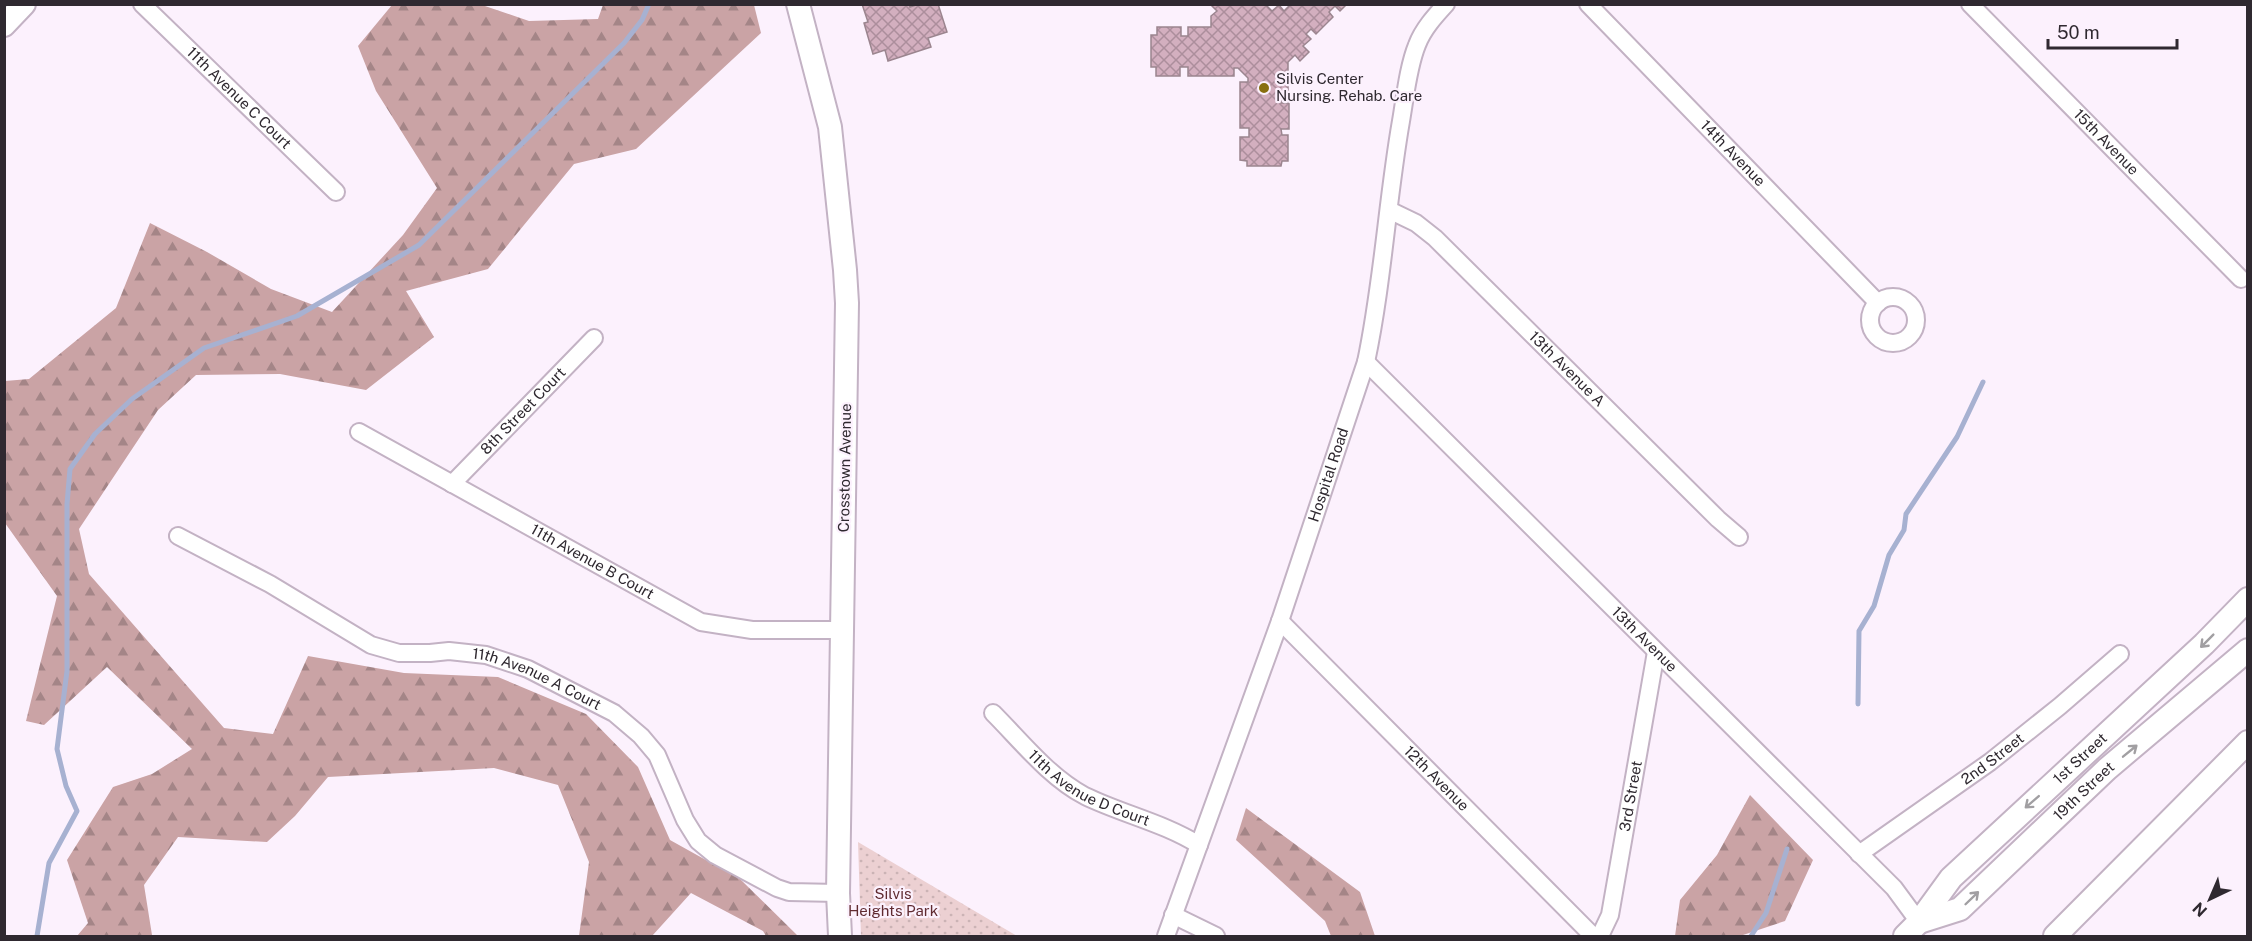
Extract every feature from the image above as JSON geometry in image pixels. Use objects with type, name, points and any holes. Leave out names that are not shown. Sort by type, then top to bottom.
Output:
[{"type":"street","points":[[4,25],[24,4]]},
{"type":"street","name":"11th Avenue C Court","points":[[142,4],[336,192]]},
{"type":"street","name":"Crosstown Avenue","points":[[798,4],[830,128],[847,303],[838,893],[840,936]]},
{"type":"street","name":"Hospital Road","points":[[1166,936],[1280,621],[1366,362],[1373,328],[1393,166],[1416,45],[1434,17],[1446,4]]},
{"type":"street","name":"14th Avenue","points":[[1588,4],[1878,303]]},
{"type":"street","name":"15th Avenue","points":[[1970,4],[2241,279]]},
{"type":"street","name":"13th Avenue A","points":[[1389,210],[1416,224],[1435,238],[1718,519],[1739,537]]},
{"type":"street","name":"8th Street Court","points":[[452,484],[594,338]]},
{"type":"street","name":"13th Avenue","points":[[1366,362],[1894,888],[1919,932]]},
{"type":"street","name":"11th Avenue B Court","points":[[359,432],[701,622],[752,630],[842,630]]},
{"type":"street","name":"11th Avenue A Court","points":[[178,536],[270,584],[371,645],[399,653],[449,651],[486,655],[528,669],[592,701],[629,723],[657,755],[688,825],[706,849],[777,888],[789,892],[838,893]]},
{"type":"street","name":"1st Street","points":[[1919,932],[1951,878],[2204,644],[2247,599]]},
{"type":"street","name":"12th Avenue","points":[[1280,621],[1593,936]]},
{"type":"street","name":"19th Street","points":[[1919,932],[1960,909],[2107,770],[2247,650]]},
{"type":"street","name":"3rd Street","points":[[1600,936],[1610,915],[1656,652]]},
{"type":"street","name":"2nd Street","points":[[1858,854],[1990,762],[2120,654]]},
{"type":"street","name":"11th Avenue D Court","points":[[993,713],[1051,772],[1069,786],[1098,801],[1182,835],[1199,846]]},
{"type":"street","points":[[2055,936],[2247,742]]},
{"type":"street","points":[[1173,915],[1216,936]]},
{"type":"green space","points":[[392,5],[482,5],[529,21],[598,19],[603,5],[754,5],[761,33],[636,149],[574,164],[488,269],[406,291],[434,337],[366,390],[280,374],[196,375],[158,410],[79,529],[89,574],[224,728],[273,734],[308,656],[404,673],[498,677],[586,714],[638,767],[670,840],[740,879],[798,936],[766,936],[763,931],[691,893],[652,936],[579,936],[589,862],[558,785],[494,768],[328,777],[295,816],[267,842],[178,837],[144,885],[152,935],[155,936],[77,936],[88,923],[67,860],[113,787],[152,774],[192,749],[107,667],[44,725],[26,721],[57,596],[5,523],[5,381],[29,379],[116,308],[150,223],[207,252],[271,289],[332,312],[403,235],[437,188],[376,91],[358,46]]},
{"type":"green space","points":[[1750,795],[1813,860],[1785,921],[1743,936],[1675,936],[1680,900],[1717,855]]},
{"type":"green space","points":[[1246,808],[1360,892],[1375,936],[1331,936],[1325,921],[1236,840]]},
{"type":"green space","name":"Silvis Heights Park","points":[[858,842],[1017,936],[861,936]]},
{"type":"building","points":[[862,4],[909,4],[910,7],[919,4],[938,4],[947,32],[928,38],[931,47],[888,61],[885,50],[873,54],[864,23],[868,22]]},
{"type":"building","name":"Silvis Center Nursing. Rehab. Care","points":[[1210,4],[1265,4],[1272,11],[1279,5],[1284,11],[1291,4],[1347,4],[1340,11],[1335,6],[1329,12],[1333,17],[1316,34],[1311,29],[1306,34],[1311,39],[1303,46],[1309,52],[1300,61],[1295,55],[1288,62],[1288,95],[1281,95],[1281,103],[1289,103],[1289,129],[1281,129],[1282,135],[1288,135],[1288,161],[1282,161],[1281,166],[1247,166],[1247,161],[1240,160],[1240,137],[1249,137],[1249,128],[1240,128],[1240,82],[1248,82],[1248,78],[1238,68],[1234,68],[1234,76],[1188,76],[1188,67],[1180,67],[1180,76],[1156,76],[1156,67],[1151,67],[1151,35],[1157,35],[1157,27],[1181,27],[1181,36],[1188,36],[1188,27],[1211,27],[1211,16],[1217,11]]},
{"type":"waterway","points":[[37,936],[49,863],[77,811],[66,786],[57,749],[67,671],[67,504],[70,469],[95,434],[132,399],[204,348],[297,316],[419,245],[624,43],[642,20],[649,4]]},
{"type":"waterway","points":[[1858,704],[1859,631],[1874,606],[1889,555],[1904,530],[1906,514],[1957,437],[1983,382]]},
{"type":"waterway","points":[[1751,936],[1766,913],[1787,849]]},
{"type":"place","name":"Silvis Center Nursing. Rehab. Care","points":[[1264,88]]}]
